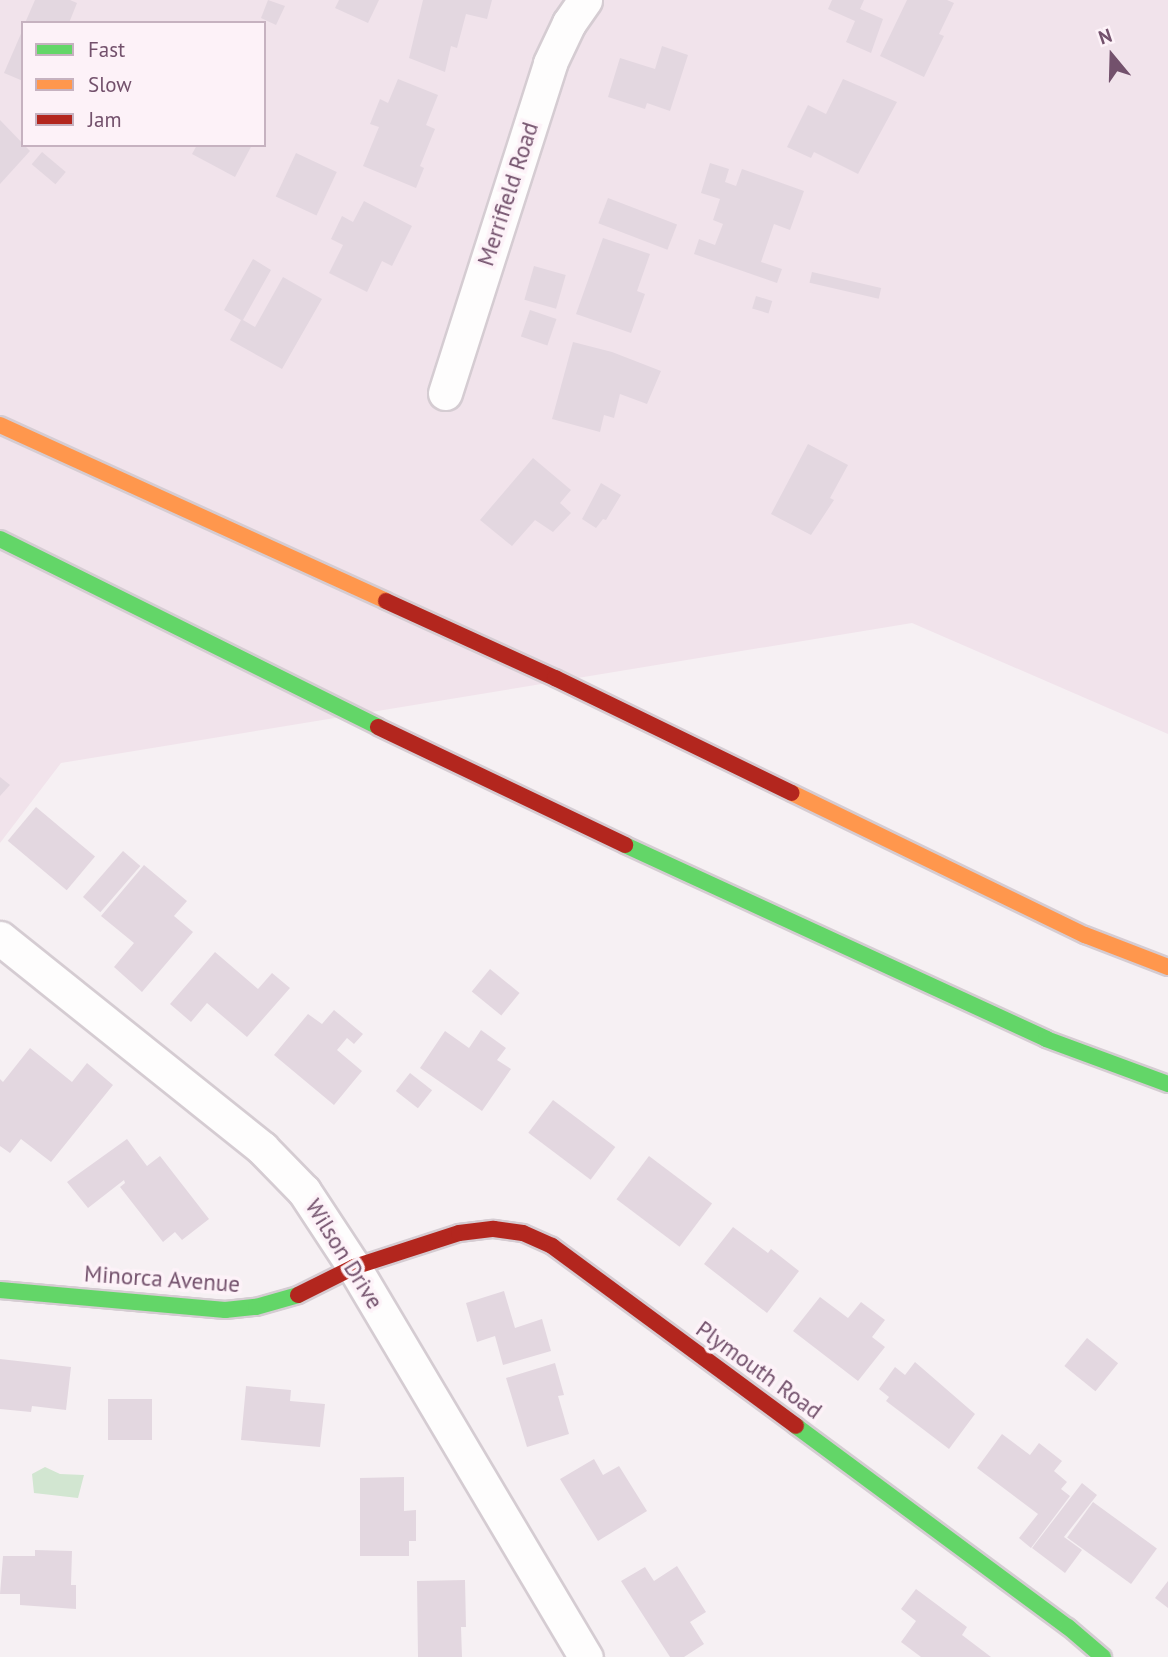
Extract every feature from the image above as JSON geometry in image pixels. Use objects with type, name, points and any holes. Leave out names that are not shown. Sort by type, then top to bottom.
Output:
[{"type":"main road","points":[[0,425],[555,678],[1085,935],[1168,967]]},
{"type":"main road","points":[[0,539],[501,788],[1046,1039],[1168,1084]]},
{"type":"main road","name":"Plymouth Road","points":[[354,1267],[459,1233],[482,1230],[523,1233],[552,1245],[1057,1619],[1103,1657]]},
{"type":"main road","name":"Minorca Avenue","points":[[0,1290],[225,1310],[292,1298],[354,1267]]},
{"type":"street","name":"Merrifield Road","points":[[445,393],[550,63],[569,23],[585,0]]},
{"type":"street","name":"Wilson Drive","points":[[0,938],[262,1148],[304,1191],[354,1267],[586,1657]]},
{"type":"shaded area","points":[[0,0],[1168,0],[1168,734],[912,623],[61,763],[0,843]]},
{"type":"shaded area","points":[[45,1467],[60,1474],[84,1475],[78,1498],[34,1493],[32,1474]]},
{"type":"building","points":[[35,0],[70,0],[77,3],[70,21],[26,21]]},
{"type":"building","points":[[268,0],[285,6],[276,25],[261,18]]},
{"type":"building","points":[[339,0],[379,0],[368,23],[335,8]]},
{"type":"building","points":[[423,0],[492,0],[487,19],[466,14],[457,48],[451,46],[445,72],[409,58]]},
{"type":"building","points":[[832,0],[864,0],[860,9],[883,19],[871,53],[846,42],[855,21],[828,9]]},
{"type":"building","points":[[907,0],[947,0],[954,3],[939,34],[944,36],[924,77],[880,56]]},
{"type":"building","points":[[21,34],[21,80],[4,73]]},
{"type":"building","points":[[662,46],[688,55],[670,111],[647,103],[645,109],[608,97],[620,58],[655,69]]},
{"type":"building","points":[[398,79],[438,95],[426,125],[435,129],[420,166],[424,168],[416,188],[363,166],[379,127],[370,124],[380,99],[388,103]]},
{"type":"building","points":[[843,79],[897,102],[858,174],[814,152],[811,158],[787,147],[808,105],[826,114]]},
{"type":"building","points":[[0,120],[21,142],[21,147],[30,151],[0,184]]},
{"type":"building","points":[[196,147],[251,147],[235,177],[192,154]]},
{"type":"building","points":[[42,152],[66,172],[55,184],[32,164]]},
{"type":"building","points":[[296,153],[337,172],[316,216],[276,197]]},
{"type":"building","points":[[710,163],[729,169],[725,182],[736,186],[742,169],[804,191],[790,230],[774,224],[761,262],[782,269],[777,283],[694,254],[699,239],[715,245],[723,224],[713,220],[720,199],[701,193]]},
{"type":"building","points":[[608,198],[677,225],[667,250],[598,223]]},
{"type":"building","points":[[364,201],[412,226],[392,266],[382,261],[367,292],[329,273],[343,245],[331,239],[342,216],[353,222]]},
{"type":"building","points":[[603,238],[650,254],[637,291],[645,294],[631,333],[576,314]]},
{"type":"building","points":[[253,259],[271,270],[243,320],[255,327],[283,277],[322,299],[282,369],[230,340],[241,320],[224,310]]},
{"type":"building","points":[[534,266],[566,275],[556,309],[524,300]]},
{"type":"building","points":[[812,272],[881,288],[879,299],[810,283]]},
{"type":"building","points":[[756,296],[772,301],[768,313],[752,308]]},
{"type":"building","points":[[530,310],[556,319],[547,346],[521,336]]},
{"type":"building","points":[[573,342],[612,352],[661,371],[647,404],[620,394],[614,418],[604,415],[600,432],[552,419]]},
{"type":"building","points":[[808,444],[848,465],[830,498],[834,500],[811,535],[771,514]]},
{"type":"building","points":[[533,458],[571,490],[560,503],[571,513],[553,532],[535,520],[512,546],[480,520]]},
{"type":"building","points":[[601,483],[621,495],[606,520],[603,519],[596,528],[582,519]]},
{"type":"building","points":[[0,777],[10,785],[0,796]]},
{"type":"building","points":[[36,807],[95,856],[67,890],[8,841]]},
{"type":"building","points":[[123,851],[140,866],[100,912],[83,897]]},
{"type":"building","points":[[144,865],[187,901],[174,916],[193,932],[142,992],[114,967],[134,943],[101,916]]},
{"type":"building","points":[[215,952],[258,989],[272,973],[290,988],[247,1037],[207,1003],[191,1022],[170,1004]]},
{"type":"building","points":[[490,969],[520,993],[501,1015],[472,992]]},
{"type":"building","points":[[334,1010],[363,1034],[354,1044],[347,1038],[337,1050],[362,1071],[334,1105],[274,1055],[308,1014],[322,1024]]},
{"type":"building","points":[[481,1030],[506,1048],[497,1060],[511,1069],[482,1111],[420,1068],[445,1031],[469,1048]]},
{"type":"building","points":[[30,1048],[72,1082],[87,1063],[113,1085],[51,1162],[21,1139],[10,1153],[0,1146],[0,1079],[3,1082]]},
{"type":"building","points":[[410,1073],[432,1090],[418,1108],[396,1091]]},
{"type":"building","points":[[553,1100],[615,1147],[591,1180],[528,1133]]},
{"type":"building","points":[[127,1139],[147,1166],[160,1156],[209,1219],[182,1240],[175,1232],[163,1242],[120,1187],[125,1183],[124,1180],[88,1208],[67,1182]]},
{"type":"building","points":[[649,1156],[712,1204],[680,1247],[617,1199]]},
{"type":"building","points":[[733,1227],[768,1253],[771,1249],[799,1271],[767,1313],[704,1264]]},
{"type":"building","points":[[504,1291],[515,1328],[542,1319],[551,1351],[503,1365],[495,1336],[477,1342],[466,1303]]},
{"type":"building","points":[[820,1297],[848,1318],[861,1302],[885,1320],[872,1337],[885,1347],[858,1381],[793,1331]]},
{"type":"building","points":[[1087,1338],[1118,1363],[1095,1391],[1064,1366]]},
{"type":"building","points":[[0,1359],[71,1367],[66,1410],[32,1406],[31,1412],[0,1409]]},
{"type":"building","points":[[915,1362],[975,1414],[949,1449],[886,1401],[889,1397],[879,1389],[895,1367],[905,1375]]},
{"type":"building","points":[[555,1363],[564,1395],[558,1396],[569,1434],[527,1447],[506,1378]]},
{"type":"building","points":[[246,1386],[291,1390],[290,1401],[325,1404],[320,1447],[241,1440]]},
{"type":"building","points":[[108,1399],[152,1399],[152,1440],[108,1440]]},
{"type":"building","points":[[1002,1434],[1030,1455],[1039,1443],[1062,1461],[1054,1471],[1067,1482],[1061,1489],[1070,1496],[1031,1548],[1019,1538],[1038,1514],[977,1468]]},
{"type":"building","points":[[594,1459],[603,1475],[619,1466],[647,1511],[598,1541],[560,1479]]},
{"type":"building","points":[[404,1477],[404,1511],[416,1510],[416,1541],[409,1541],[409,1556],[360,1556],[360,1478]]},
{"type":"building","points":[[1082,1483],[1097,1495],[1064,1537],[1082,1550],[1065,1573],[1032,1548]]},
{"type":"building","points":[[1093,1502],[1157,1548],[1131,1584],[1067,1538]]},
{"type":"building","points":[[35,1550],[72,1551],[71,1585],[76,1585],[76,1609],[20,1605],[20,1594],[0,1594],[3,1556],[35,1556]]},
{"type":"building","points":[[677,1566],[706,1612],[690,1622],[704,1644],[684,1657],[670,1657],[621,1581],[645,1567],[654,1581]]},
{"type":"building","points":[[465,1580],[466,1627],[461,1627],[462,1657],[418,1657],[417,1581]]},
{"type":"building","points":[[1168,1581],[1168,1608],[1155,1598]]},
{"type":"building","points":[[916,1589],[967,1627],[962,1635],[991,1657],[921,1657],[901,1642],[916,1621],[901,1609]]},
{"type":"traffic: fast","points":[[0,539],[378,727]]},
{"type":"traffic: fast","points":[[625,845],[1046,1039],[1168,1084]]},
{"type":"traffic: fast","points":[[0,1290],[225,1310],[256,1307],[298,1295]]},
{"type":"traffic: fast","points":[[796,1426],[1068,1627],[1103,1657]]},
{"type":"traffic: slow","points":[[0,425],[386,601]]},
{"type":"traffic: slow","points":[[792,793],[1085,935],[1168,967]]},
{"type":"traffic: jam","points":[[386,601],[555,678],[792,793]]},
{"type":"traffic: jam","points":[[378,727],[625,845]]},
{"type":"traffic: jam","points":[[298,1295],[354,1267],[459,1233],[494,1229],[523,1233],[552,1246],[796,1426]]}]
